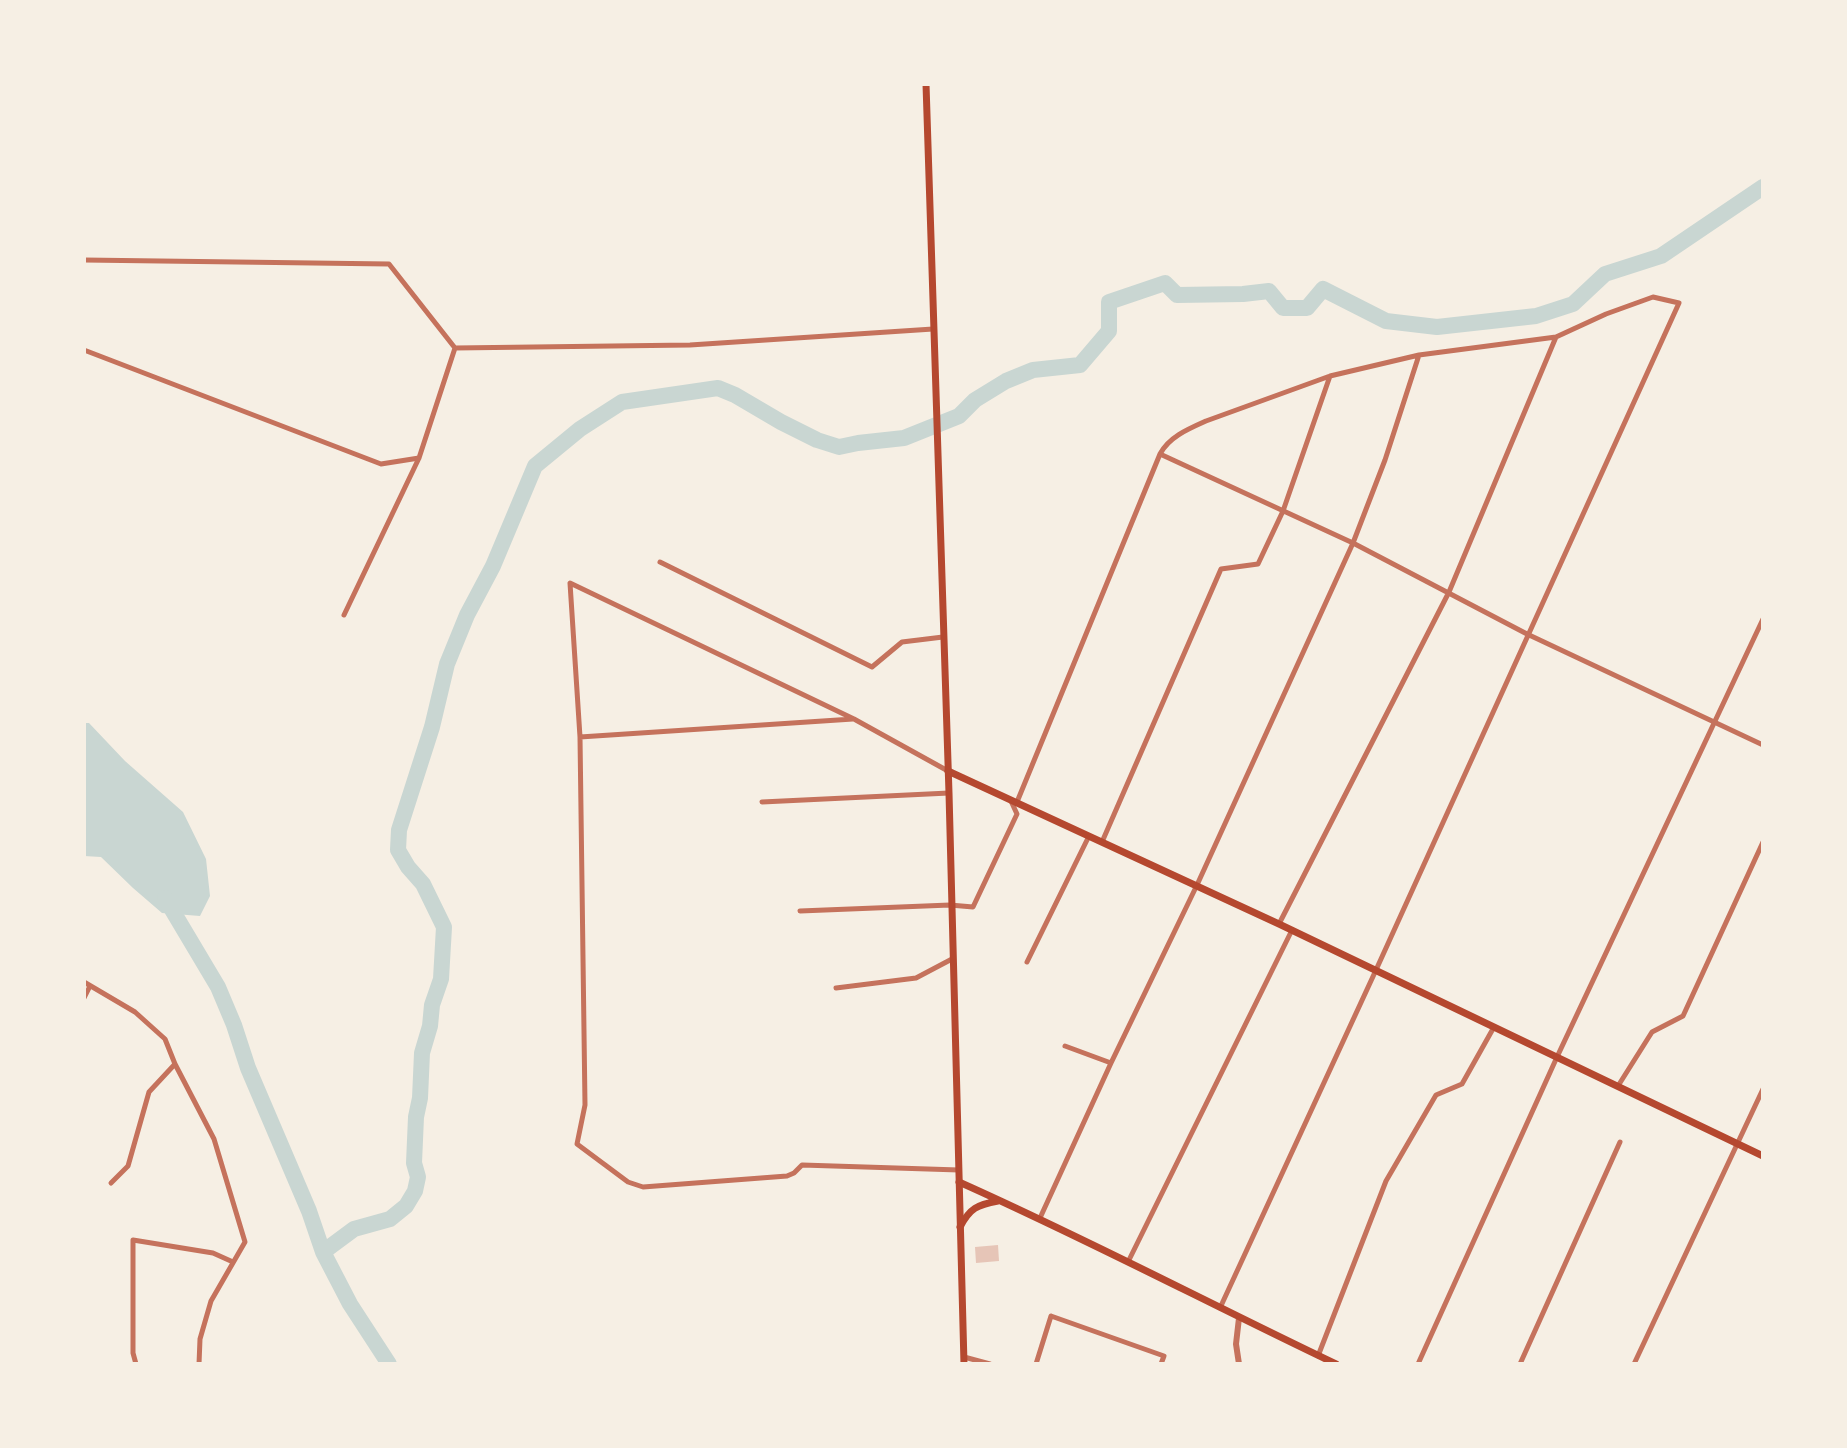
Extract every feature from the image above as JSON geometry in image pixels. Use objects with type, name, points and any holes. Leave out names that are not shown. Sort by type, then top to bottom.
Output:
[{"type":"main road","points":[[926,84],[964,1360]]},
{"type":"main road","points":[[948,771],[1197,885],[1763,1156]]},
{"type":"main road","points":[[959,1182],[1040,1218],[1336,1364]]},
{"type":"main road","points":[[960,1227],[974,1208],[1000,1200]]},
{"type":"street","points":[[84,260],[389,264],[455,348]]},
{"type":"street","points":[[800,911],[950,905],[973,907],[1017,814],[1013,801],[1160,454],[1170,441],[1190,428],[1330,376],[1419,355],[1556,337],[1653,297],[1679,303],[1220,1309]]},
{"type":"street","points":[[455,348],[690,345],[933,329]]},
{"type":"street","points":[[1279,924],[1449,592],[1556,337]]},
{"type":"street","points":[[344,615],[419,458],[455,348]]},
{"type":"street","points":[[84,350],[381,464],[419,458]]},
{"type":"street","points":[[1040,1218],[1353,543],[1385,460],[1419,355]]},
{"type":"street","points":[[1102,842],[1221,569],[1258,564],[1283,511],[1330,376]]},
{"type":"street","points":[[1160,454],[1353,543],[1527,634],[1763,745]]},
{"type":"street","points":[[660,562],[872,667],[902,642],[943,637]]},
{"type":"street","points":[[948,771],[854,719],[570,583],[580,737],[585,1105],[577,1144],[628,1182],[643,1187],[787,1176],[802,1165],[959,1170]]},
{"type":"street","points":[[1418,1364],[1557,1057],[1763,619]]},
{"type":"street","points":[[580,737],[854,719]]},
{"type":"street","points":[[762,802],[949,793]]},
{"type":"street","points":[[1027,962],[1089,836]]},
{"type":"street","points":[[1618,1086],[1652,1032],[1683,1016],[1763,842]]},
{"type":"street","points":[[1128,1262],[1292,930]]},
{"type":"street","points":[[836,988],[916,978],[952,959]]},
{"type":"street","points":[[84,998],[87,984],[135,1012],[165,1039],[214,1139],[245,1242],[211,1301],[200,1339],[199,1364]]},
{"type":"street","points":[[1318,1356],[1386,1181],[1436,1095],[1462,1084],[1494,1027]]},
{"type":"street","points":[[1065,1046],[1111,1063]]},
{"type":"street","points":[[111,1183],[128,1166],[149,1092],[175,1064]]},
{"type":"street","points":[[1634,1364],[1763,1089]]},
{"type":"street","points":[[1520,1364],[1620,1142]]},
{"type":"street","points":[[136,1364],[133,1353],[133,1240],[213,1253],[233,1262]]},
{"type":"street","points":[[1036,1364],[1051,1316],[1164,1356],[1161,1364]]},
{"type":"street","points":[[1239,1318],[1236,1344],[1239,1364]]},
{"type":"street","points":[[964,1360],[990,1364]]},
{"type":"shaded area","points":[[84,723],[89,723],[125,761],[183,812],[206,859],[210,896],[200,916],[162,913],[101,857],[84,856]]},
{"type":"building","points":[[998,1245],[999,1261],[976,1263],[975,1247]]},
{"type":"waterway","points":[[323,1252],[354,1229],[390,1219],[406,1206],[415,1191],[418,1177],[414,1163],[416,1117],[422,1053],[441,979],[444,927],[423,884],[398,850],[399,830],[432,727],[447,664],[467,615],[493,566],[535,466],[580,429],[622,402],[718,388],[817,440],[839,447],[904,438],[959,416],[975,400],[1006,381],[1033,370],[1080,365],[1109,331],[1109,302],[1165,283],[1177,295],[1269,291],[1283,308],[1307,308],[1323,289],[1386,321],[1437,327],[1536,316],[1573,304],[1605,274],[1661,256],[1763,187]]},
{"type":"waterway","points":[[165,898],[218,987],[323,1252],[350,1304],[389,1364]]}]
